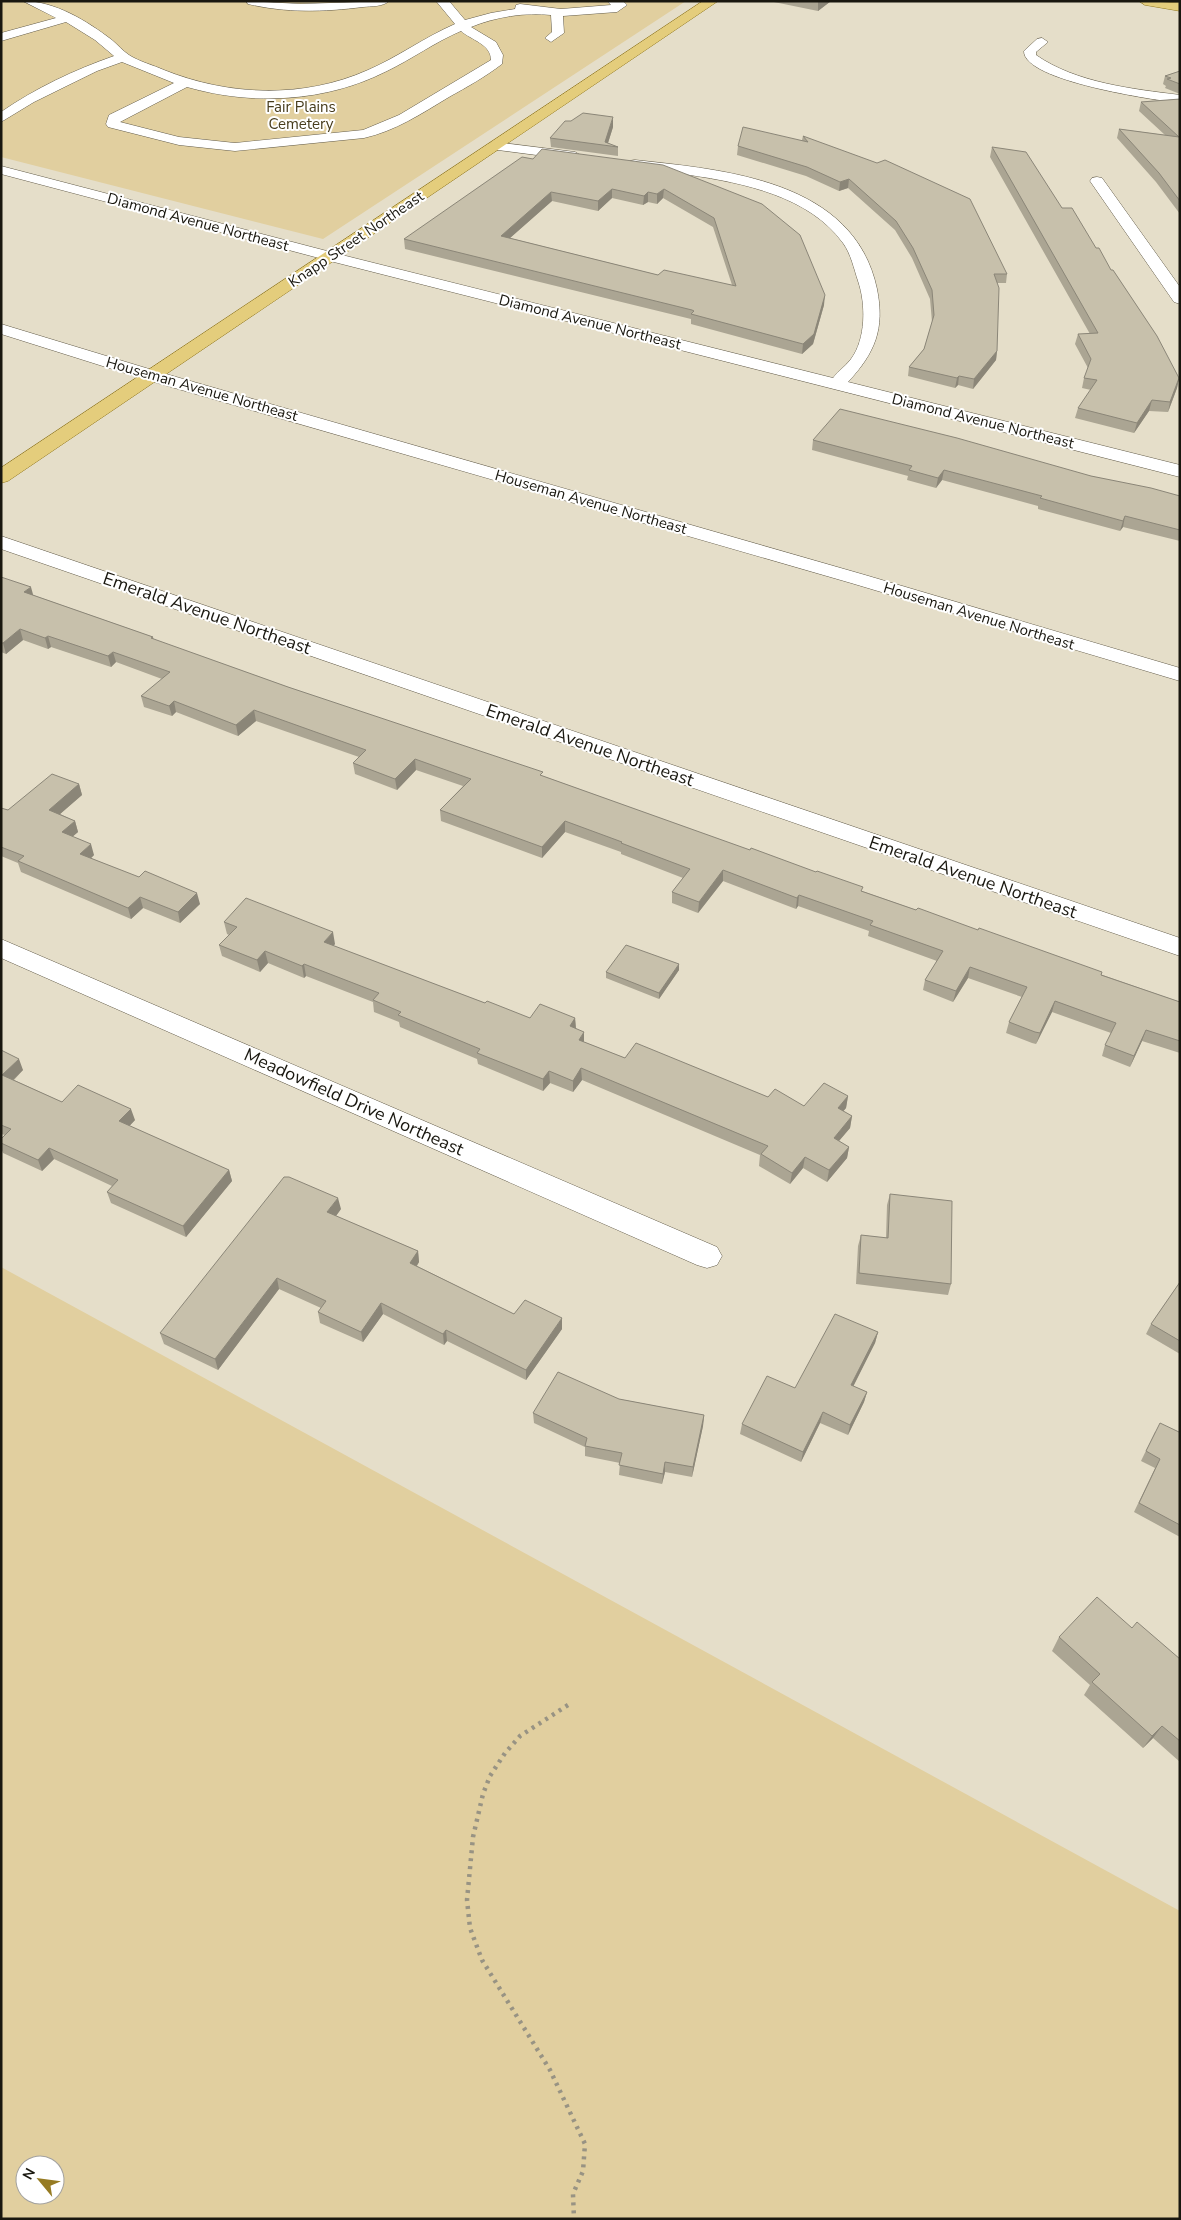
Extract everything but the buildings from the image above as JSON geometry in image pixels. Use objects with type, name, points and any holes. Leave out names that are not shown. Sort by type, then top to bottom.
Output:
[{"type":"main road","name":"Knapp Street Northeast","points":[[1,477],[712,1]]},
{"type":"main road","points":[[1145,1],[1180,7]]},
{"type":"street","points":[[29,1],[68,18],[109,44],[123,57],[163,75],[186,82],[252,94],[272,95],[315,91],[370,75],[462,25],[506,14],[538,11]]},
{"type":"street","points":[[252,1],[276,6],[317,8],[383,1]]},
{"type":"street","points":[[186,82],[127,110],[114,118],[113,124],[179,141],[235,147],[375,132],[391,126],[432,102],[484,71],[497,60],[497,55],[491,45],[462,25],[442,1]]},
{"type":"street","points":[[494,4],[557,12],[617,8],[621,6],[613,1]]},
{"type":"street","points":[[551,38],[558,33],[557,12]]},
{"type":"street","points":[[1,36],[68,18]]},
{"type":"street","points":[[1042,42],[1030,51],[1030,56],[1045,67],[1127,92],[1180,99]]},
{"type":"street","points":[[1,118],[29,99],[92,68],[123,57]]},
{"type":"street","points":[[1,108],[29,99]]},
{"type":"street","points":[[495,146],[593,158]]},
{"type":"street","points":[[622,162],[721,176],[760,186],[795,199],[829,219],[848,240],[861,264],[870,289],[872,322],[860,357],[837,384]]},
{"type":"street","name":"Diamond Avenue Northeast","points":[[1,170],[329,256],[1180,471]]},
{"type":"street","points":[[1097,181],[1180,299]]},
{"type":"street","name":"Houseman Avenue Northeast","points":[[1,329],[153,376],[858,579],[1180,675]]},
{"type":"street","name":"Emerald Avenue Northeast","points":[[1,542],[1180,947]]},
{"type":"street","name":"Meadowfield Drive Northeast","points":[[1,948],[707,1256]]},
{"type":"path","points":[[568,1705],[540,1720],[517,1739],[497,1762],[484,1790],[476,1824],[468,1877],[468,1916],[473,1940],[482,1960],[550,2070],[585,2144],[584,2170],[573,2194],[574,2219]]},
{"type":"green space","name":"Fair Plains Cemetery","points":[[1,1],[686,1],[323,239],[1,157]]},
{"type":"green space","points":[[1,1267],[1180,1911],[1180,2219],[1,2219]]}]
